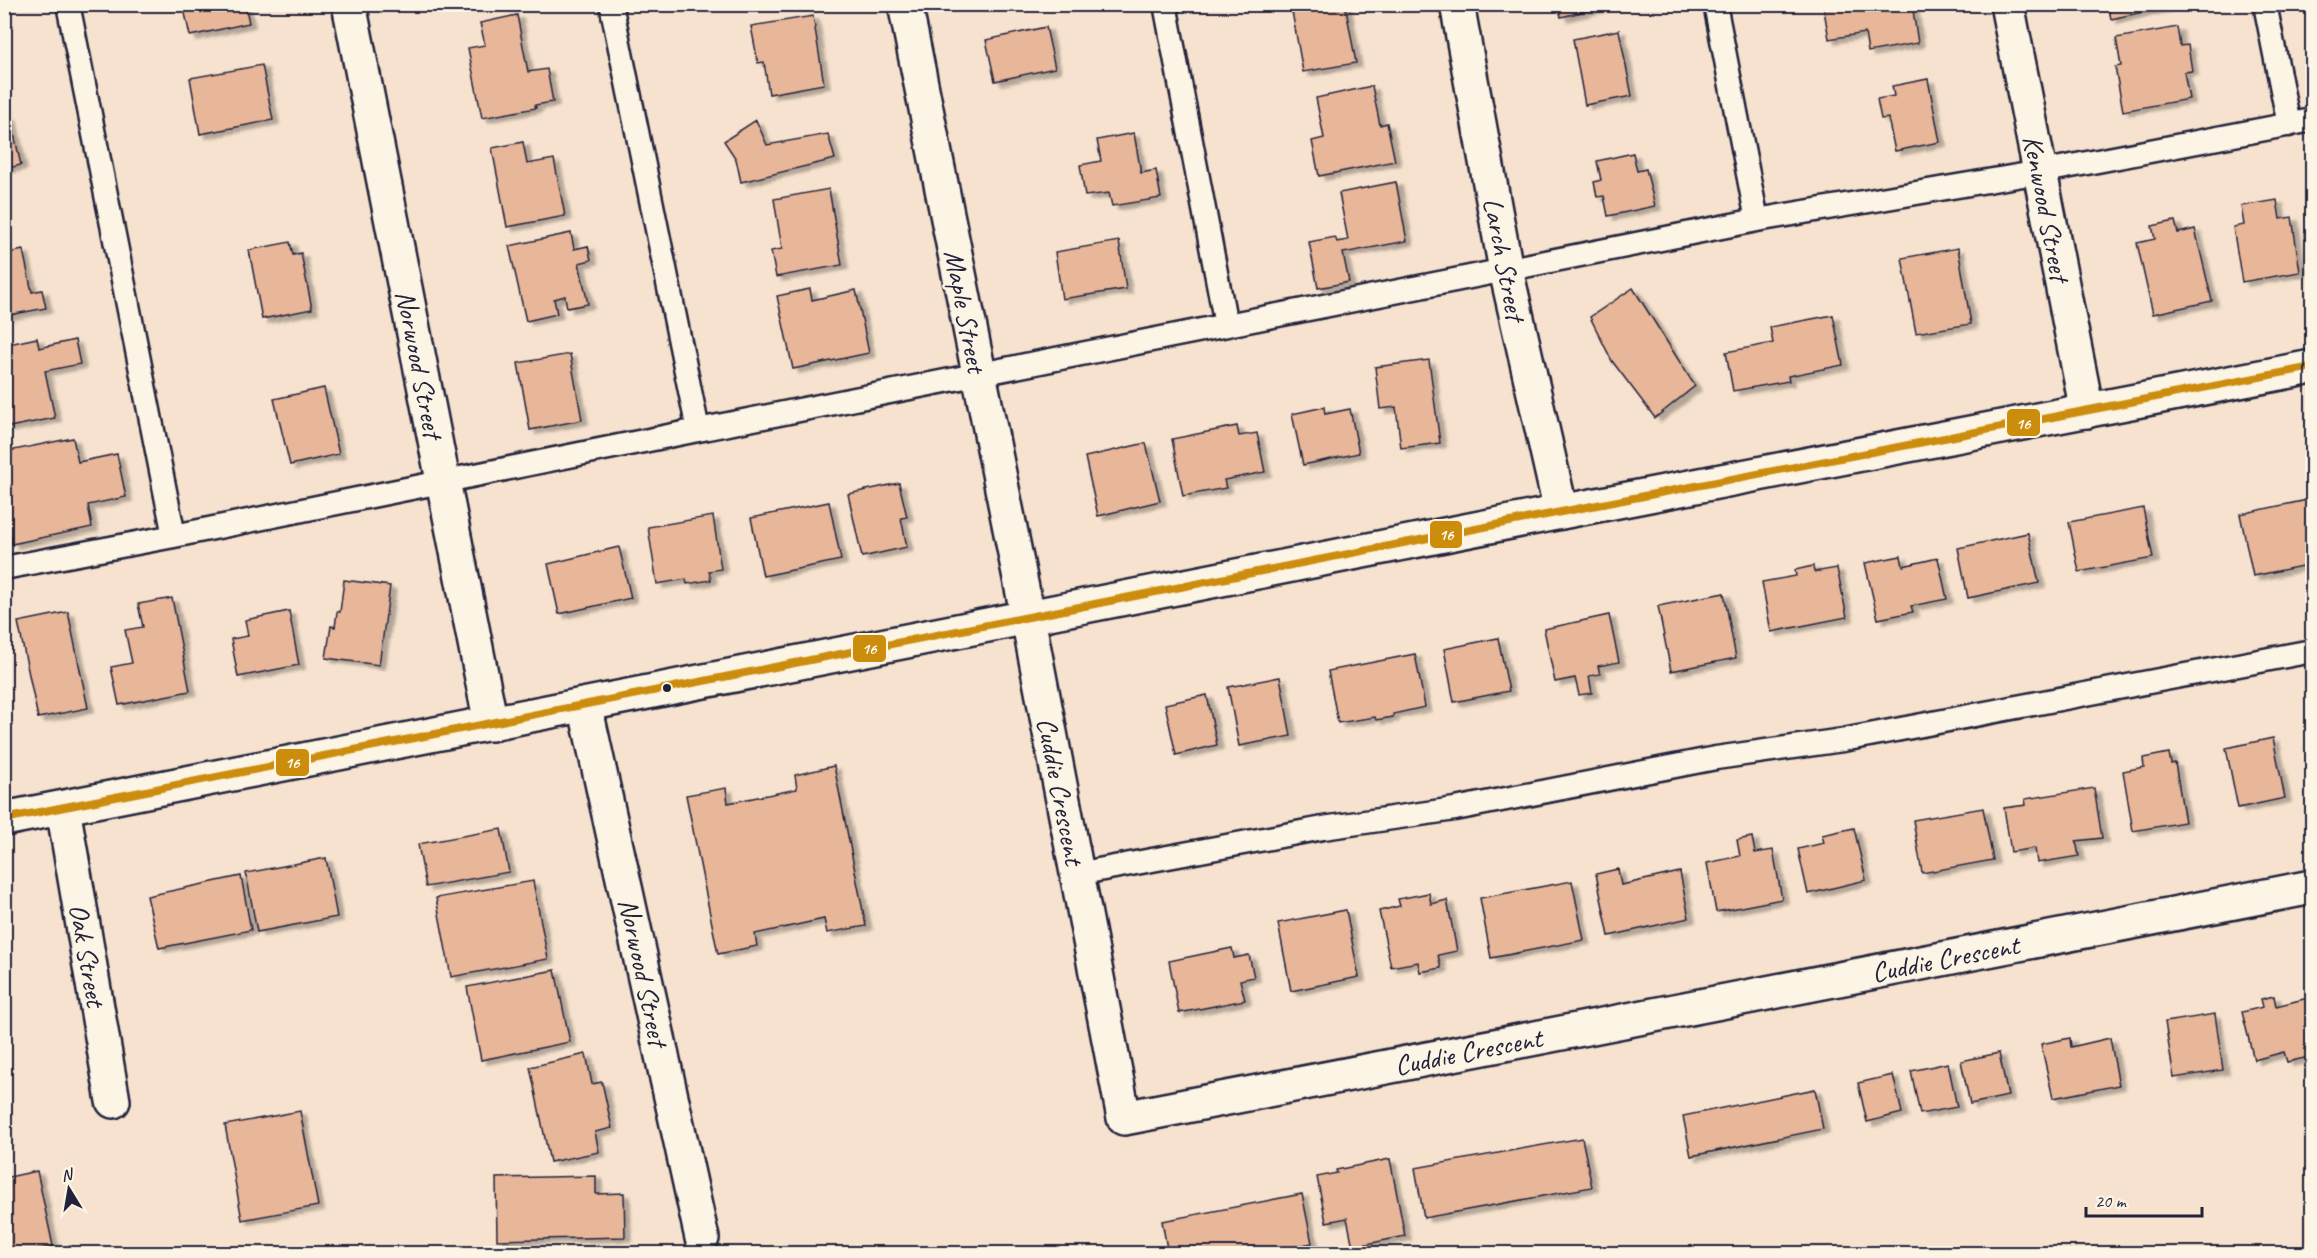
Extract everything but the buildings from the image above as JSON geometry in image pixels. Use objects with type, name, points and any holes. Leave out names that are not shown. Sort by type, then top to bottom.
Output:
[{"type":"street","name":"Norwood Street","points":[[349,4],[491,723]]},
{"type":"street","name":"Maple Street","points":[[905,4],[1028,618]]},
{"type":"street","name":"Larch Street","points":[[1457,4],[1506,270],[1561,512]]},
{"type":"street","name":"Kenwood Street","points":[[2007,4],[2087,411]]},
{"type":"street","points":[[4,819],[1561,512],[2313,367]]},
{"type":"street","name":"Cuddie Crescent","points":[[1028,618],[1124,1118],[2313,887]]},
{"type":"street","name":"Norwood Street","points":[[585,705],[702,1238]]},
{"type":"street","name":"Oak Street","points":[[63,808],[113,1101]]},
{"type":"lane","points":[[68,4],[174,537]]},
{"type":"lane","points":[[611,4],[698,430]]},
{"type":"lane","points":[[1165,4],[1226,326]]},
{"type":"lane","points":[[1715,4],[1757,220]]},
{"type":"lane","points":[[2265,4],[2289,125]]},
{"type":"lane","points":[[4,568],[174,537],[698,430],[1757,220],[2040,172],[2313,120]]},
{"type":"lane","points":[[1077,874],[1323,828],[1455,809],[1716,758],[1843,740],[2313,651]]},
{"type":"transit line","name":"16","points":[[4,819],[1561,512],[2312,367]]}]
